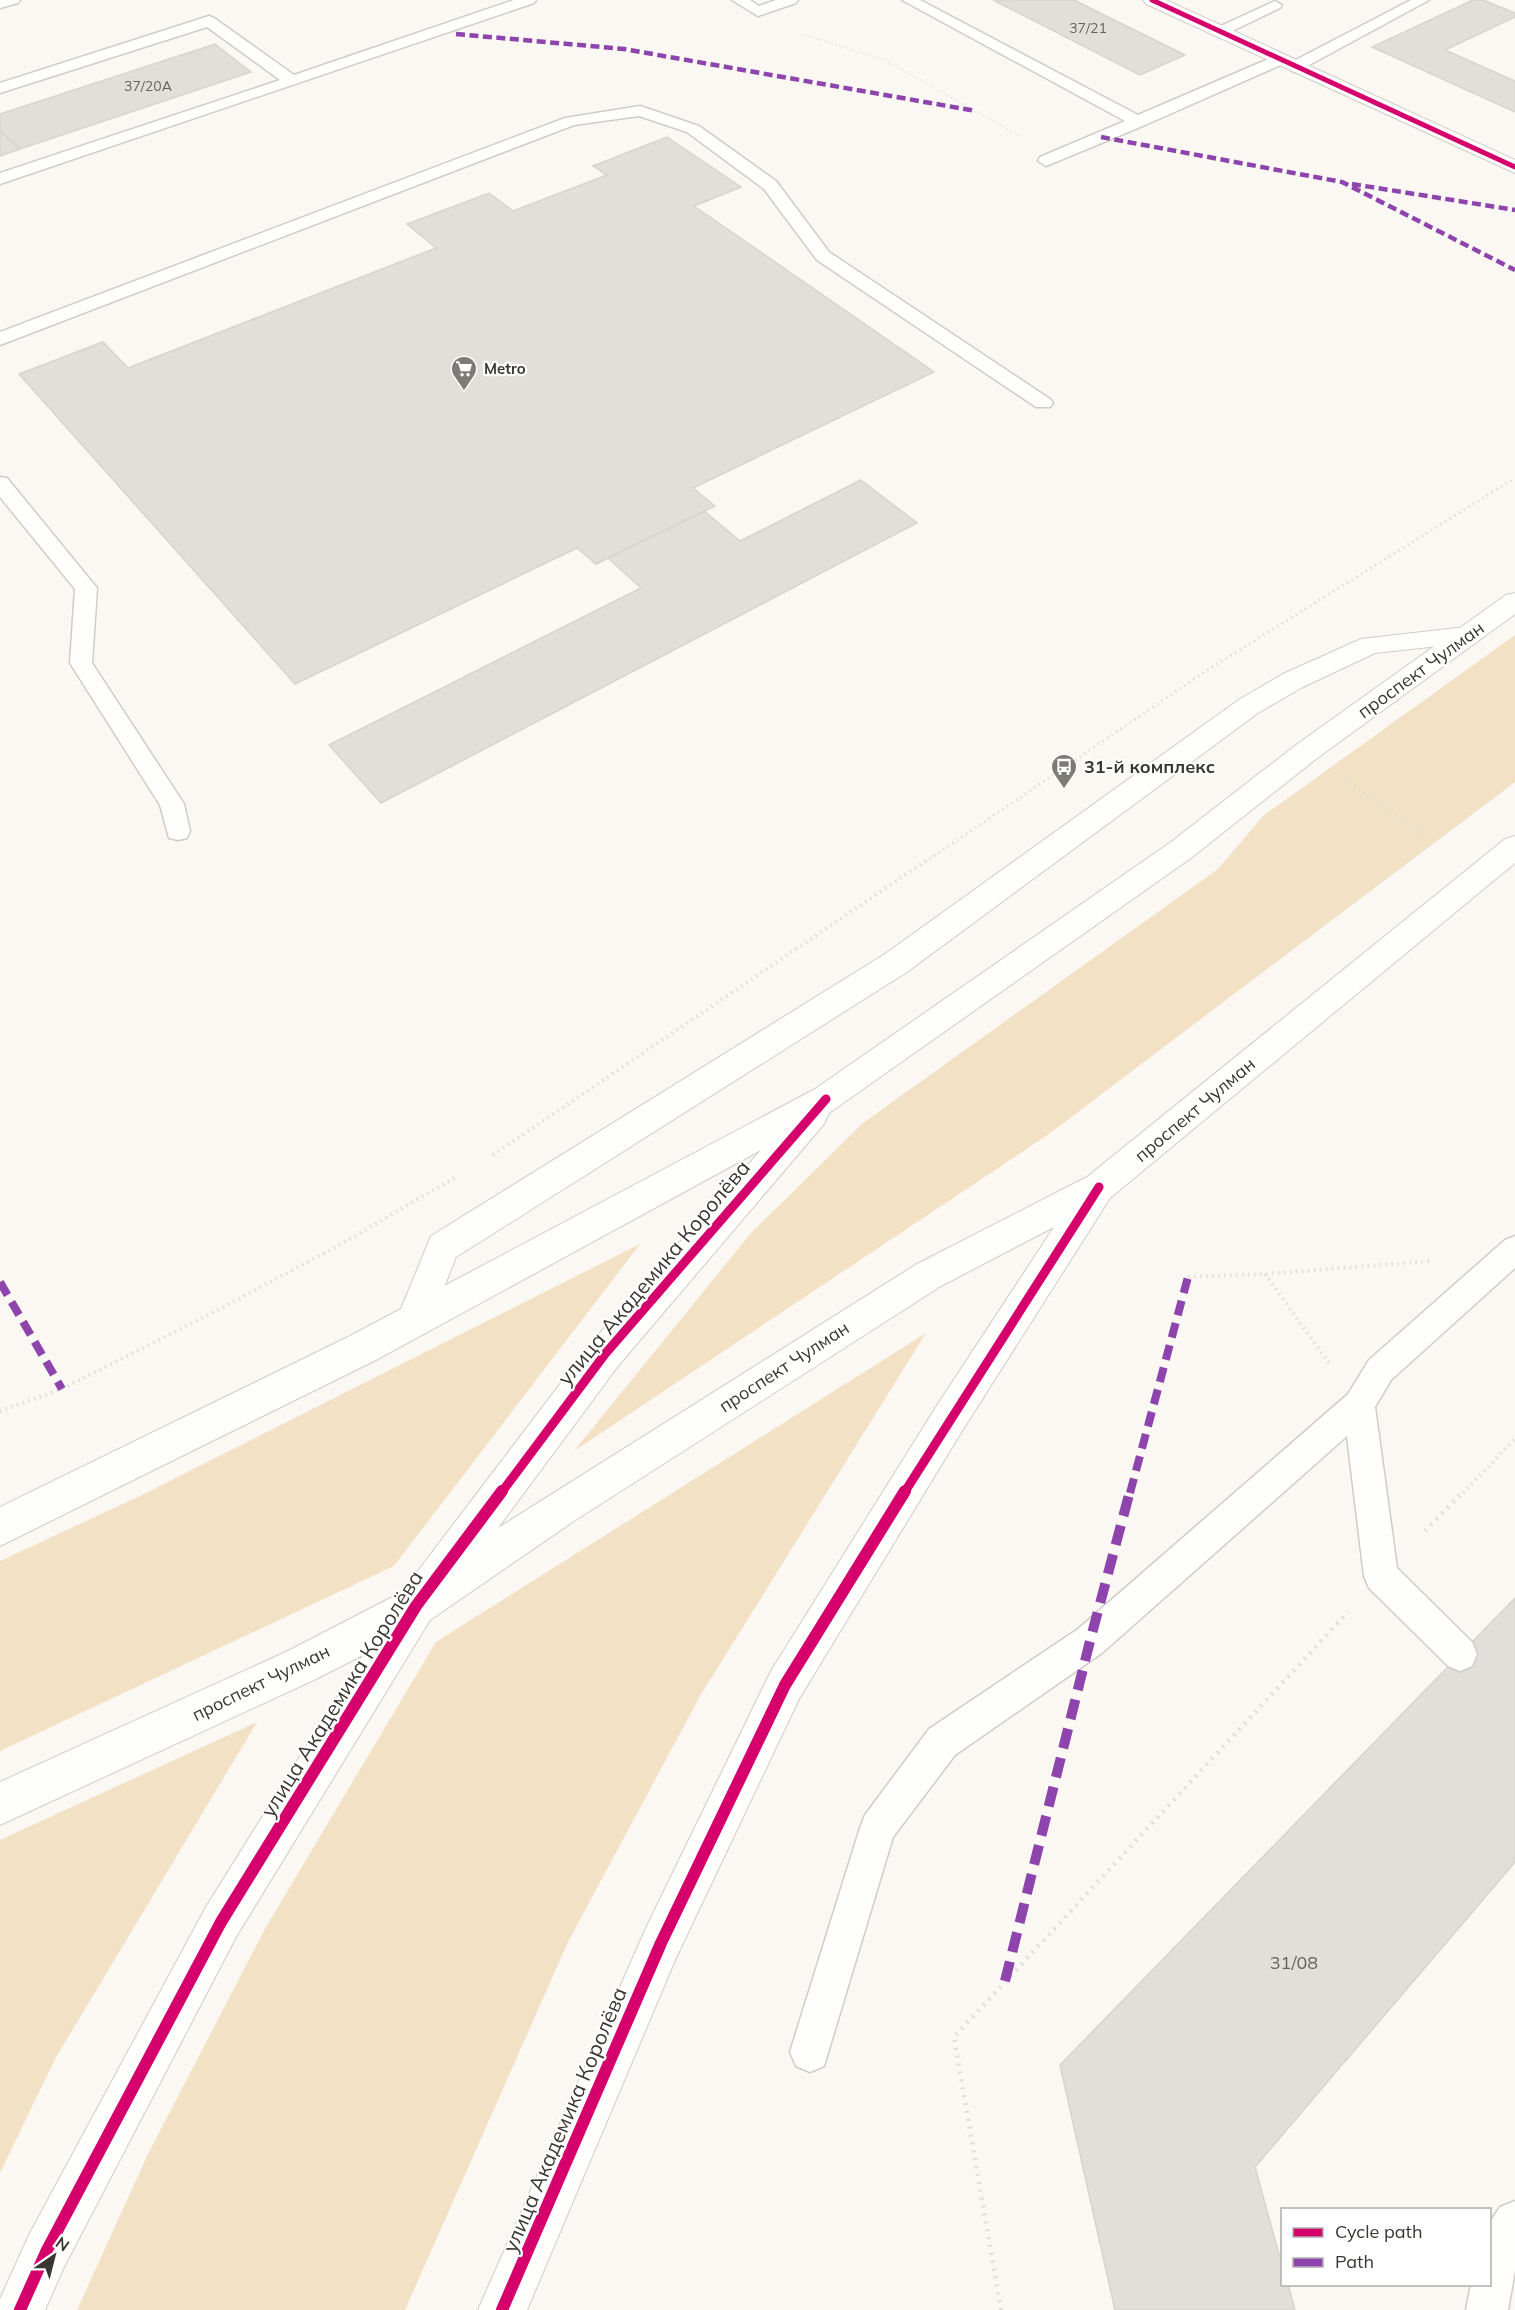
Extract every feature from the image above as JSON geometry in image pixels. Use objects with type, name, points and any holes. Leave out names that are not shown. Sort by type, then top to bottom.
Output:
[{"type":"street","points":[[1152,0],[1515,167]]},
{"type":"street","name":"проспект Чулман","points":[[0,1527],[363,1348],[826,1099],[928,1030],[1181,850],[1306,752],[1515,601]]},
{"type":"street","points":[[414,1321],[443,1247],[896,963],[1249,706],[1292,681],[1370,645],[1466,636]]},
{"type":"street","name":"проспект Чулман","points":[[0,1804],[248,1690],[416,1606],[558,1510],[929,1275],[1099,1187],[1515,847]]},
{"type":"street","name":"улица Академика Королёва","points":[[20,2310],[47,2250],[221,1922],[416,1606],[605,1354],[826,1099]]},
{"type":"street","name":"улица Академика Королёва","points":[[502,2310],[661,1943],[785,1685],[949,1419],[1099,1187]]},
{"type":"lane","points":[[0,4],[13,0]]},
{"type":"lane","points":[[0,179],[529,0]]},
{"type":"lane","points":[[739,0],[758,11],[791,0]]},
{"type":"lane","points":[[909,0],[1138,122]]},
{"type":"lane","points":[[1052,159],[1138,122],[1287,64],[1422,0]]},
{"type":"lane","points":[[1219,32],[1275,5]]},
{"type":"lane","points":[[0,88],[209,21],[291,81]]},
{"type":"lane","points":[[0,339],[571,121],[640,111],[693,129],[771,185],[823,256],[1043,403]]},
{"type":"lane","points":[[0,483],[86,588],[81,663],[172,804],[178,831]]},
{"type":"lane","points":[[810,2052],[878,1828],[942,1742],[1090,1641],[1359,1405],[1380,1370],[1512,1252]]},
{"type":"lane","points":[[1359,1405],[1381,1576],[1460,1654]]},
{"type":"lane","points":[[1487,2310],[1499,2243],[1515,2222]]},
{"type":"path","points":[[758,11],[763,22],[883,59],[1052,159]]},
{"type":"path","points":[[489,1158],[1206,671],[1515,478]]},
{"type":"path","points":[[1336,774],[1436,842]]},
{"type":"path","points":[[0,1411],[62,1389],[214,1312],[332,1249],[459,1176]]},
{"type":"path","points":[[1188,1277],[1264,1274],[1512,1252]]},
{"type":"path","points":[[1264,1274],[1359,1405]]},
{"type":"path","points":[[1001,2310],[954,2037],[1381,1576],[1515,1439]]},
{"type":"shaded area","points":[[1515,635],[1515,782],[1046,1136],[574,1451],[751,1233],[863,1123],[1218,869],[1263,816]]},
{"type":"shaded area","points":[[640,1244],[394,1566],[0,1751],[0,1561],[142,1495]]},
{"type":"shaded area","points":[[926,1333],[700,1696],[568,1942],[405,2310],[77,2310],[148,2154],[266,1927],[436,1642]]},
{"type":"shaded area","points":[[257,1722],[55,2059],[0,2173],[0,1840]]},
{"type":"building","points":[[993,0],[1074,0],[1185,55],[1140,75]]},
{"type":"building","points":[[1473,0],[1483,0],[1515,13],[1515,17],[1445,50],[1515,81],[1515,112],[1372,47]]},
{"type":"building","points":[[215,44],[251,72],[20,149],[0,131],[0,114]]},
{"type":"building","points":[[0,131],[20,149],[0,156]]},
{"type":"building","name":"Metro","points":[[667,137],[741,187],[694,206],[934,372],[693,488],[715,506],[596,564],[577,548],[295,684],[19,374],[103,342],[128,368],[436,248],[407,224],[489,193],[513,211],[607,175],[593,166]]},
{"type":"building","points":[[861,480],[917,523],[381,803],[329,745],[641,588],[608,558],[704,511],[740,541]]},
{"type":"building","points":[[1515,1598],[1515,1862],[1255,2167],[1281,2261],[1281,2286],[1289,2286],[1295,2310],[1115,2310],[1060,2065]]},
{"type":"marked path","points":[[456,34],[624,49],[976,111]]},
{"type":"marked path","points":[[1101,137],[1342,182],[1515,270]]},
{"type":"marked path","points":[[1352,184],[1515,210]]},
{"type":"marked path","points":[[1005,1981],[1090,1641],[1188,1277]]},
{"type":"marked path","points":[[0,1282],[62,1389]]},
{"type":"cycle path","points":[[1152,0],[1515,167]]},
{"type":"cycle path","points":[[20,2310],[47,2250],[221,1922],[416,1606],[605,1354],[826,1099]]},
{"type":"cycle path","points":[[502,2310],[661,1943],[785,1685],[949,1419],[1099,1187]]},
{"type":"place","name":"Metro","points":[[464,392]]},
{"type":"place","name":"31-й комплекс","points":[[1064,790]]}]
